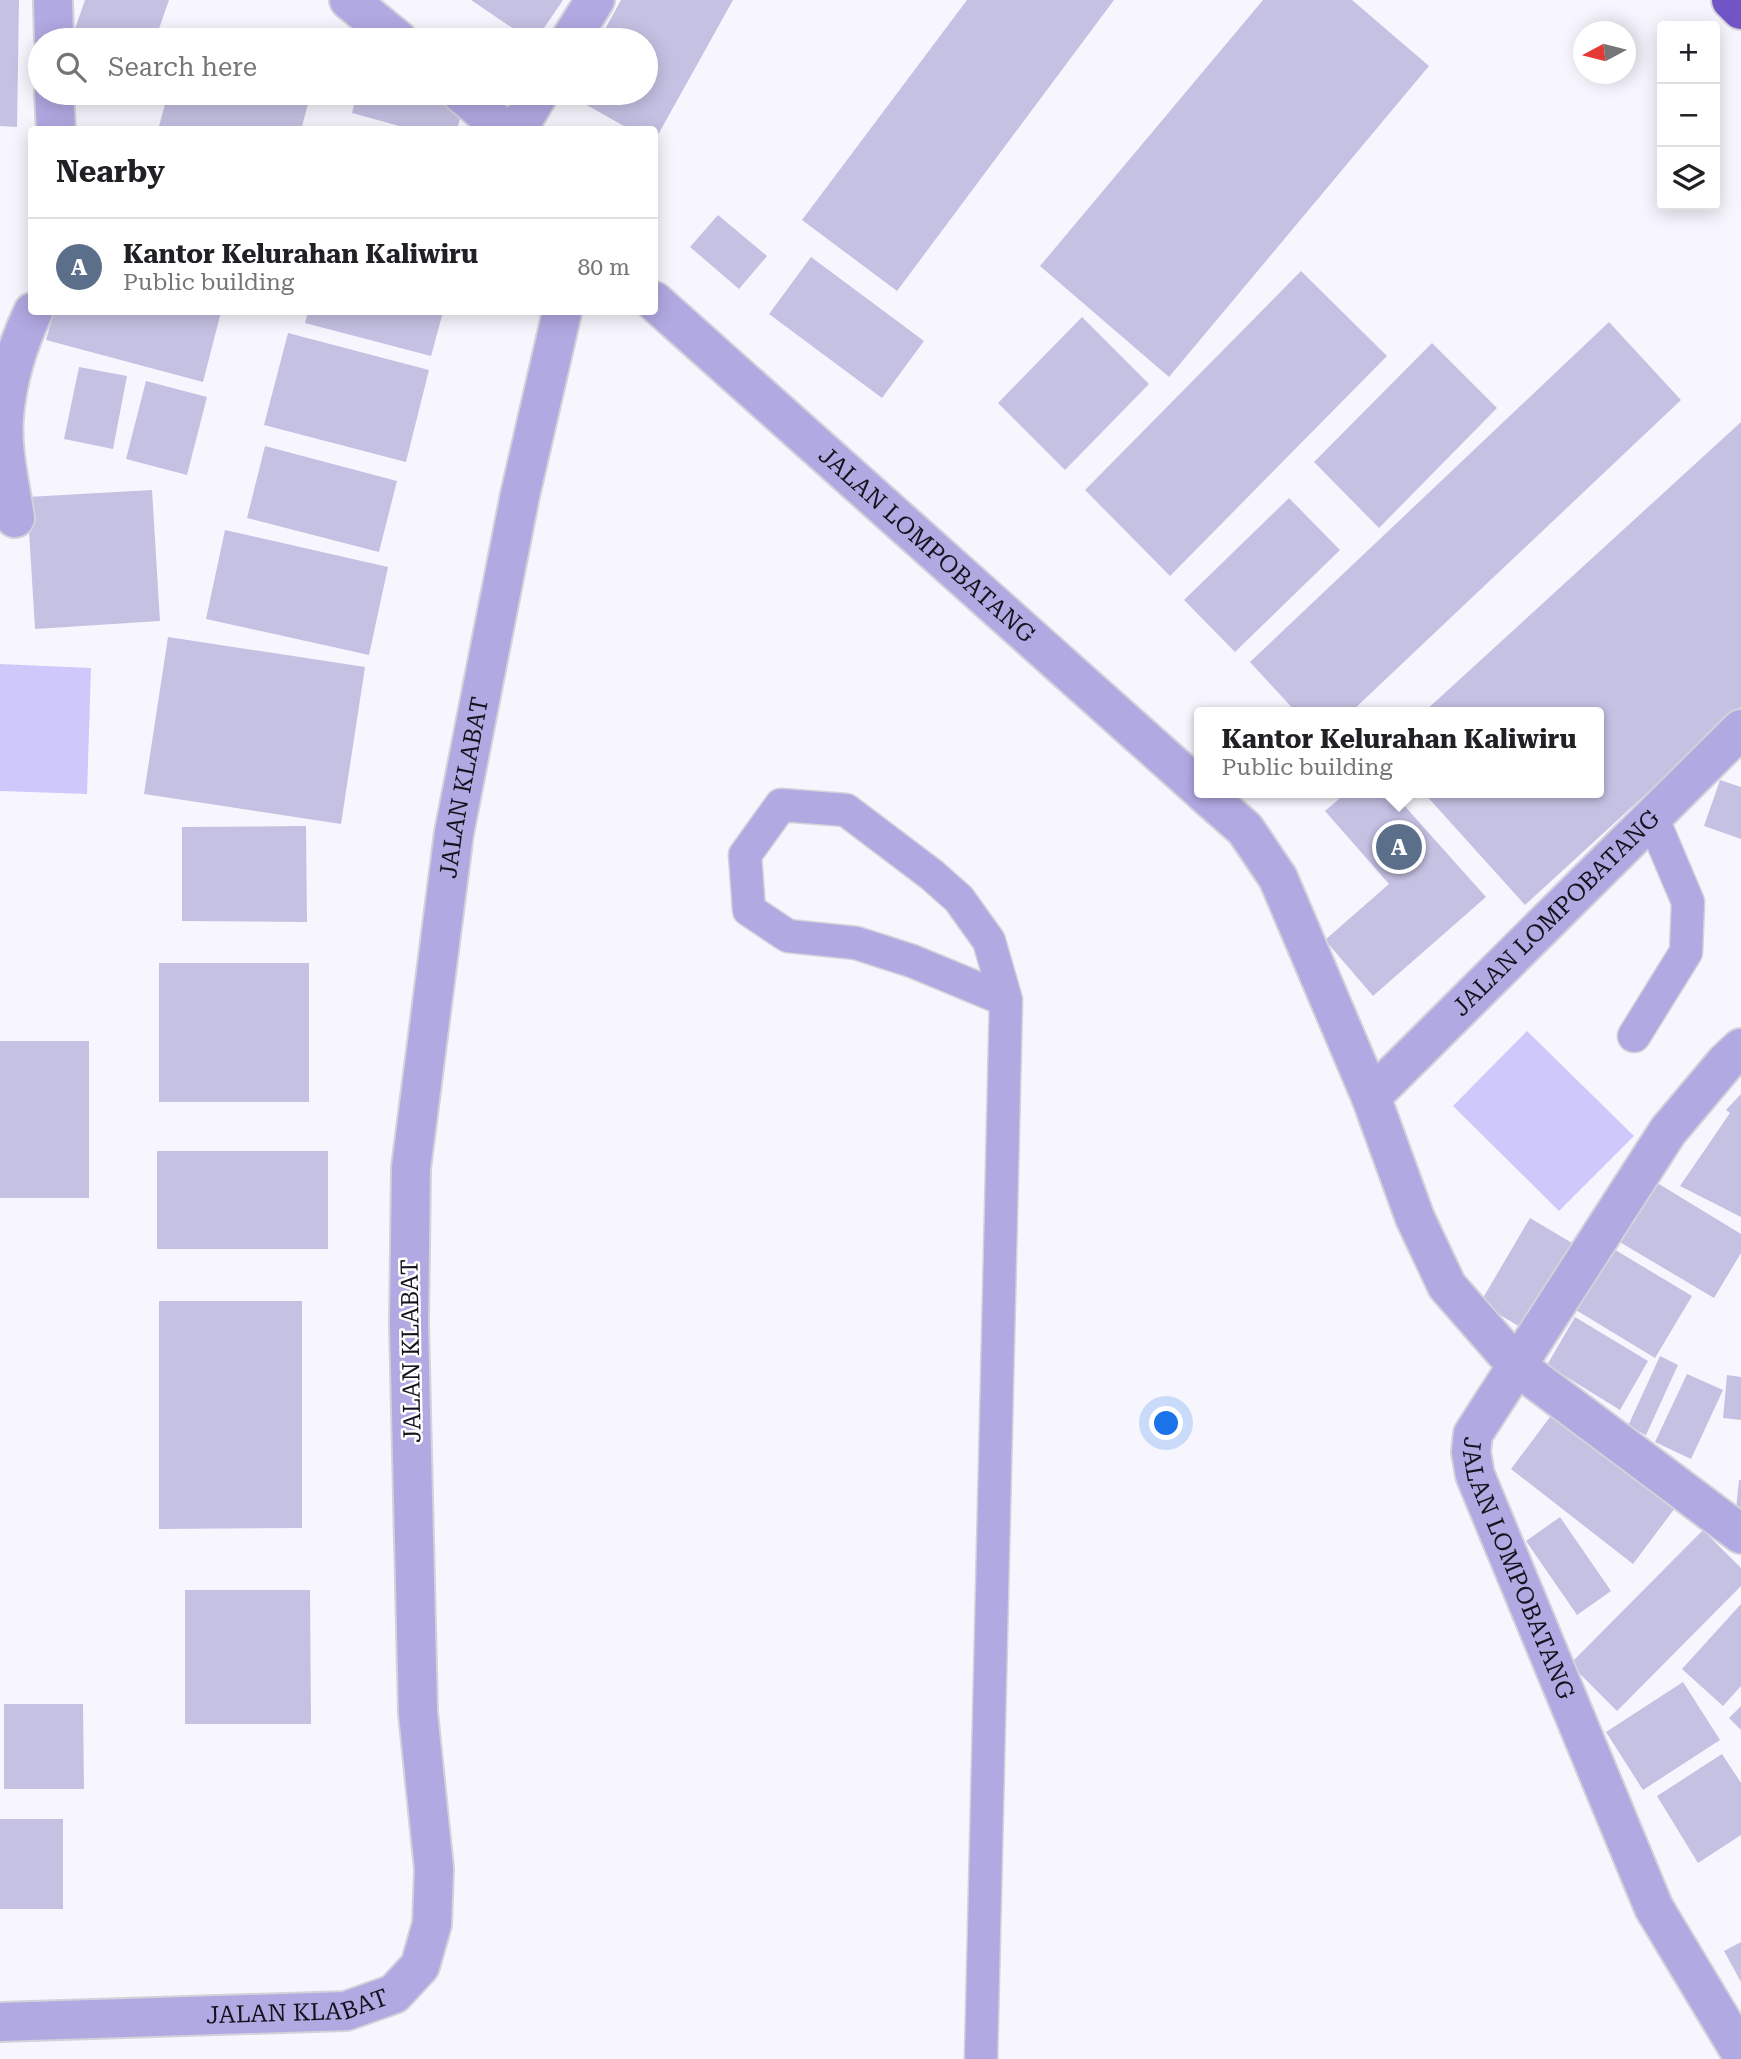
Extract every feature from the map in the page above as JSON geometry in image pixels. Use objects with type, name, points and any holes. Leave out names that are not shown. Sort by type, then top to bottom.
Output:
[{"type":"highway","points":[[1731,0],[1741,10]]},
{"type":"street","points":[[53,0],[54,28]]},
{"type":"street","points":[[349,0],[383,28]]},
{"type":"street","points":[[578,28],[595,0]]},
{"type":"street","points":[[55,105],[56,126]]},
{"type":"street","points":[[475,105],[500,126]]},
{"type":"street","points":[[519,126],[532,105]]},
{"type":"street","name":"JALAN LOMPOBATANG","points":[[658,305],[1194,785]]},
{"type":"street","points":[[15,518],[6,463],[4,417],[11,372],[32,315]]},
{"type":"street","name":"JALAN KLABAT","points":[[0,2022],[346,2011],[394,1994],[420,1966],[432,1924],[434,1869],[418,1713],[409,1324],[411,1168],[454,833],[520,495],[561,315]]},
{"type":"street","name":"JALAN LOMPOBATANG","points":[[1371,1097],[1741,729]]},
{"type":"street","points":[[1210,798],[1245,830],[1278,878],[1371,1097],[1415,1218],[1447,1286],[1518,1367],[1741,1534]]},
{"type":"street","name":"JALAN LOMPOBATANG","points":[[1741,1048],[1668,1131],[1473,1434],[1471,1452],[1475,1475],[1654,1908],[1741,2053]]},
{"type":"lane","points":[[981,2059],[1006,1000],[989,941],[959,899],[932,875],[846,810],[781,805],[745,855],[749,910],[788,936],[856,943],[912,961],[1006,1000]]},
{"type":"lane","points":[[1634,1035],[1685,952],[1688,902],[1652,817]]},
{"type":"shaded area","points":[[0,664],[91,668],[87,794],[0,791]]},
{"type":"shaded area","points":[[1527,1031],[1634,1136],[1559,1211],[1453,1106]]},
{"type":"building","points":[[0,0],[19,0],[17,127],[0,126]]},
{"type":"building","points":[[85,0],[169,0],[159,28],[75,28]]},
{"type":"building","points":[[471,0],[563,0],[544,28],[512,28]]},
{"type":"building","points":[[621,0],[733,0],[658,135],[658,126],[624,126],[587,105],[658,105],[658,28],[606,28]]},
{"type":"building","points":[[967,0],[1114,0],[897,291],[802,220]]},
{"type":"building","points":[[1263,0],[1352,0],[1429,66],[1169,377],[1040,266]]},
{"type":"building","points":[[165,105],[308,105],[302,126],[159,126]]},
{"type":"building","points":[[354,105],[463,107],[458,126],[399,126],[352,113]]},
{"type":"building","points":[[718,215],[767,256],[739,289],[690,247]]},
{"type":"building","points":[[811,257],[924,341],[882,398],[769,314]]},
{"type":"building","points":[[1301,271],[1387,356],[1170,576],[1085,490]]},
{"type":"building","points":[[53,315],[220,315],[203,382],[46,340]]},
{"type":"building","points":[[307,315],[442,315],[431,356],[305,323]]},
{"type":"building","points":[[1082,317],[1149,384],[1065,470],[998,403]]},
{"type":"building","points":[[1609,322],[1681,400],[1356,707],[1291,707],[1250,662]]},
{"type":"building","points":[[288,333],[429,370],[406,462],[264,425]]},
{"type":"building","points":[[1432,343],[1497,408],[1379,528],[1314,462]]},
{"type":"building","points":[[79,367],[127,376],[113,449],[64,439]]},
{"type":"building","points":[[146,381],[207,397],[187,475],[126,459]]},
{"type":"building","points":[[1741,422],[1741,707],[1525,905],[1429,798],[1604,798],[1604,707],[1429,707]]},
{"type":"building","points":[[265,446],[397,481],[379,552],[247,518]]},
{"type":"building","points":[[152,490],[160,621],[35,629],[27,497]]},
{"type":"building","points":[[1289,498],[1340,550],[1235,652],[1184,600]]},
{"type":"building","points":[[225,530],[388,567],[369,655],[206,619]]},
{"type":"building","points":[[168,637],[365,667],[341,824],[144,794]]},
{"type":"building","points":[[1720,780],[1741,787],[1741,839],[1704,826]]},
{"type":"building","points":[[1340,798],[1397,798],[1486,897],[1373,996],[1325,940],[1389,884],[1325,811]]},
{"type":"building","points":[[306,826],[307,922],[182,921],[182,827]]},
{"type":"building","points":[[159,963],[309,963],[309,1102],[159,1102]]},
{"type":"building","points":[[0,1041],[89,1041],[89,1198],[0,1198]]},
{"type":"building","points":[[1741,1094],[1741,1217],[1680,1186],[1730,1113],[1726,1110]]},
{"type":"building","points":[[157,1151],[328,1151],[328,1249],[157,1249]]},
{"type":"building","points":[[1654,1181],[1741,1234],[1741,1253],[1714,1298],[1618,1241]]},
{"type":"building","points":[[1530,1218],[1577,1246],[1527,1331],[1480,1303]]},
{"type":"building","points":[[1607,1245],[1692,1296],[1655,1358],[1571,1307]]},
{"type":"building","points":[[159,1301],[302,1301],[302,1528],[159,1529]]},
{"type":"building","points":[[1575,1317],[1648,1361],[1620,1410],[1547,1365]]},
{"type":"building","points":[[1660,1356],[1678,1365],[1646,1435],[1628,1426]]},
{"type":"building","points":[[1687,1374],[1723,1390],[1691,1459],[1655,1442]]},
{"type":"building","points":[[1727,1375],[1741,1377],[1741,1420],[1723,1418]]},
{"type":"building","points":[[1553,1413],[1675,1508],[1633,1564],[1511,1469]]},
{"type":"building","points":[[1741,1480],[1741,1511],[1736,1510]]},
{"type":"building","points":[[1560,1517],[1611,1591],[1577,1615],[1526,1541]]},
{"type":"building","points":[[1703,1530],[1741,1568],[1741,1586],[1617,1711],[1570,1664]]},
{"type":"building","points":[[185,1590],[310,1590],[311,1724],[185,1724]]},
{"type":"building","points":[[1741,1604],[1741,1686],[1723,1706],[1682,1669]]},
{"type":"building","points":[[1683,1682],[1720,1740],[1643,1790],[1606,1732]]},
{"type":"building","points":[[4,1704],[83,1704],[84,1789],[4,1789]]},
{"type":"building","points":[[1741,1706],[1741,1730],[1729,1718]]},
{"type":"building","points":[[1722,1754],[1741,1783],[1741,1835],[1698,1863],[1657,1796]]},
{"type":"building","points":[[0,1819],[63,1819],[63,1909],[0,1909]]},
{"type":"building","points":[[1741,1942],[1741,1982],[1724,1951]]},
{"type":"place","name":"Kantor Kelurahan Kaliwiru","points":[[1399,847]]}]
